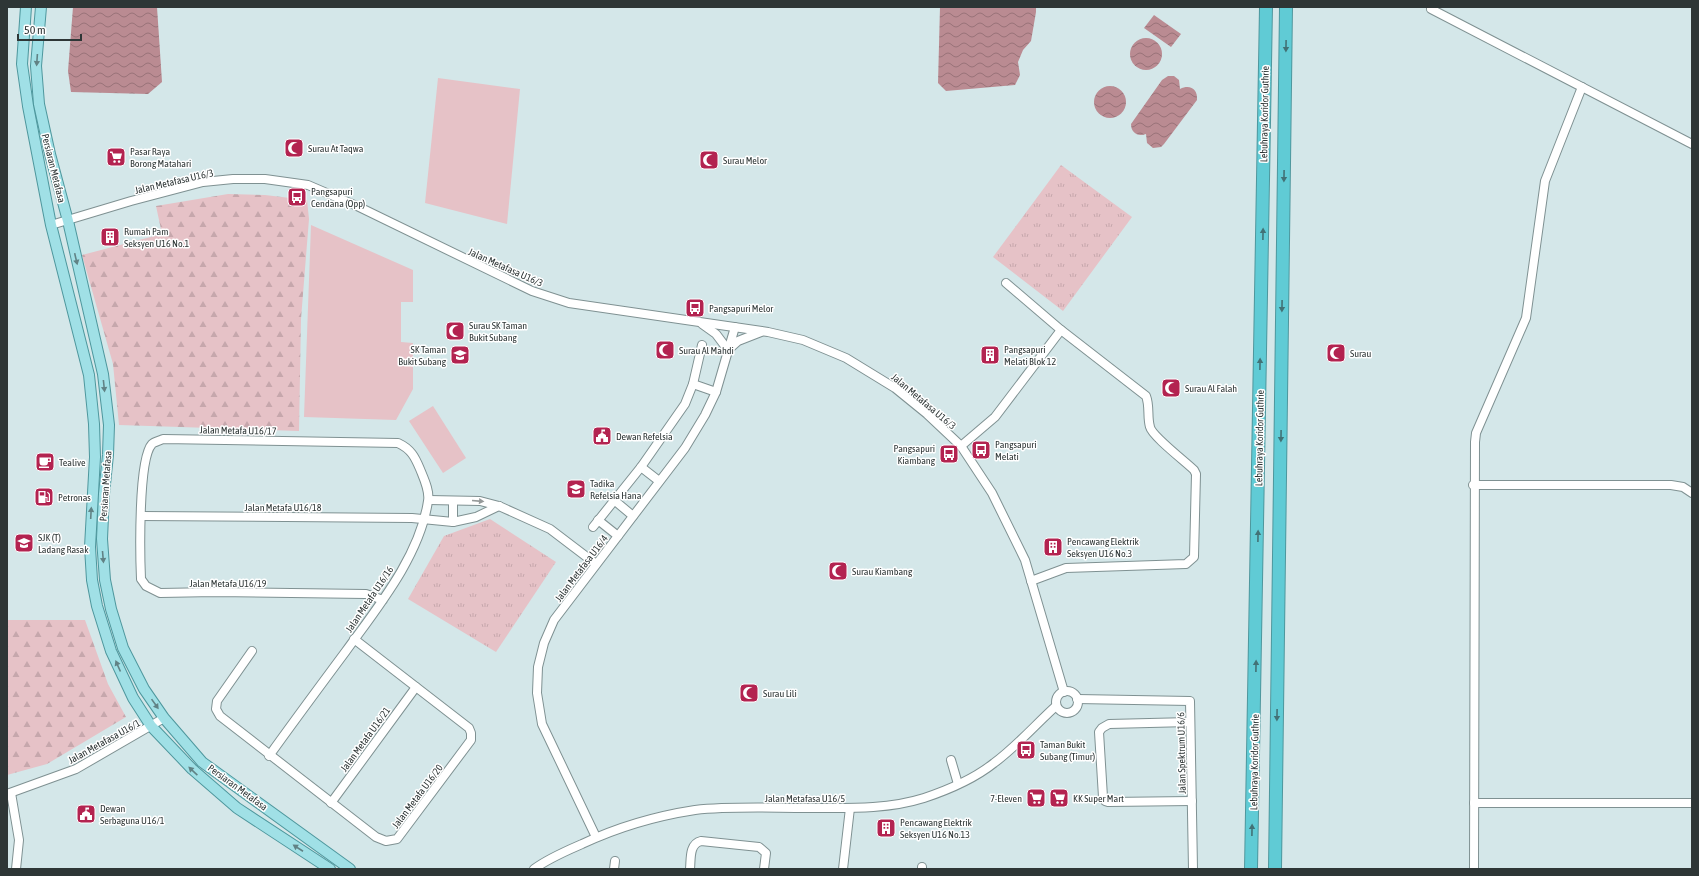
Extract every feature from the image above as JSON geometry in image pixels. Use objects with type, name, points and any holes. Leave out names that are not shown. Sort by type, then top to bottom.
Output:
[{"type":"highway","name":"Lebuhraya Koridor Guthrie","points":[[1251,869],[1266,7]]},
{"type":"highway","name":"Lebuhraya Koridor Guthrie","points":[[1274,869],[1286,7]]},
{"type":"main road","name":"Persiaran Metafasa","points":[[26,7],[22,64],[28,106],[51,225],[89,375],[96,457],[90,548],[92,580],[97,606],[111,651],[132,698],[151,726],[192,769],[237,808],[330,869]]},
{"type":"main road","name":"Persiaran Metafasa","points":[[41,7],[36,66],[39,104],[50,154],[68,221],[104,382],[108,426],[108,455],[102,538],[105,580],[111,609],[123,648],[144,689],[164,718],[202,762],[350,869]]},
{"type":"street","points":[[1431,9],[1692,144]]},
{"type":"street","points":[[1474,869],[1474,485],[1476,433],[1529,309],[1545,181],[1582,87]]},
{"type":"street","name":"Jalan Metafasa U16/3","points":[[51,225],[202,182],[232,179],[265,179],[308,185],[357,206],[532,291],[569,303],[764,331],[803,340],[846,358],[895,388],[927,414],[961,446],[992,493],[1025,560],[1064,692]]},
{"type":"street","points":[[1006,283],[1061,330],[1146,396],[1148,418],[1152,432],[1194,470],[1196,474],[1194,557],[1186,564],[1066,568],[1031,581]]},
{"type":"street","points":[[699,322],[716,334],[728,350],[738,341],[764,331]]},
{"type":"street","name":"Jalan Metafasa U16/4","points":[[596,837],[542,724],[537,693],[538,667],[544,643],[554,620],[660,481],[706,415],[716,392],[734,326]]},
{"type":"street","points":[[961,446],[995,416],[1061,330]]},
{"type":"street","name":"Jalan Metafasa U16/4","points":[[618,536],[595,523],[641,467],[685,404],[693,384],[702,345]]},
{"type":"street","points":[[693,384],[716,392]]},
{"type":"street","name":"Jalan Metafa U16/17","points":[[141,516],[146,455],[152,444],[163,439],[398,443]]},
{"type":"street","name":"Jalan Metafa U16/16","points":[[269,756],[383,600],[416,542],[424,519],[428,500],[427,488],[414,454],[407,447],[398,443]]},
{"type":"street","points":[[641,467],[660,481]]},
{"type":"street","points":[[1474,485],[1671,485],[1683,487],[1692,493]]},
{"type":"street","points":[[428,500],[480,501],[499,506],[550,529],[596,564]]},
{"type":"street","points":[[614,500],[633,516]]},
{"type":"street","points":[[452,501],[453,522]]},
{"type":"street","name":"Jalan Metafa U16/18","points":[[141,516],[424,519],[453,522],[476,517],[499,506]]},
{"type":"street","name":"Jalan Metafa U16/19","points":[[141,516],[141,579],[146,586],[160,593],[215,592],[366,594],[383,600]]},
{"type":"street","name":"Jalan Metafa U16/20","points":[[252,651],[217,701],[216,709],[220,716],[269,756],[376,838],[386,841],[397,839],[471,740],[472,733],[469,728],[354,639]]},
{"type":"street","name":"Jalan Metafa U16/21","points":[[331,803],[416,687]]},
{"type":"street","points":[[1064,692],[1072,693],[1077,699],[1076,708],[1070,713],[1062,712],[1056,706],[1057,697],[1064,692]]},
{"type":"street","name":"Jalan Spektrum U16/6","points":[[1077,699],[1190,701],[1193,869]]},
{"type":"street","name":"Jalan Metafasa U16/5","points":[[534,869],[545,861],[596,837],[629,824],[695,810],[721,808],[850,808],[890,806],[924,798],[958,784],[994,764],[1056,706]]},
{"type":"street","name":"Jalan Metafasa U16/1","points":[[9,793],[76,769],[164,718]]},
{"type":"street","points":[[1190,722],[1108,724],[1099,732],[1100,765],[1103,797],[1105,800],[1108,802],[1192,800]]},
{"type":"street","points":[[951,760],[958,784]]},
{"type":"street","points":[[9,793],[19,840],[16,869]]},
{"type":"street","points":[[1474,803],[1692,803]]},
{"type":"street","points":[[842,869],[850,808]]},
{"type":"street","points":[[690,869],[692,847],[696,842],[701,841],[760,847],[766,853],[764,869]]},
{"type":"green space","points":[[438,78],[520,89],[507,224],[425,203]]},
{"type":"green space","points":[[1061,165],[1132,217],[1063,311],[993,257]]},
{"type":"green space","points":[[228,194],[265,195],[307,200],[309,219],[301,319],[299,431],[119,425],[113,364],[82,255],[162,234],[156,206]]},
{"type":"green space","points":[[311,225],[413,270],[413,302],[401,302],[401,342],[413,343],[413,389],[396,420],[304,417]]},
{"type":"green space","points":[[433,406],[466,458],[443,473],[409,421]]},
{"type":"green space","points":[[490,519],[556,562],[496,652],[408,599],[444,536]]},
{"type":"green space","points":[[7,620],[85,620],[108,684],[126,717],[47,764],[7,775]]},
{"type":"water","points":[[73,7],[157,7],[162,82],[148,94],[71,92],[68,71]]},
{"type":"water","points":[[940,7],[1036,7],[1031,41],[1023,50],[1018,62],[1020,75],[1015,85],[946,91],[938,83]]},
{"type":"water","points":[[1154,15],[1181,34],[1171,47],[1144,28]]},
{"type":"water","points":[[1149,38],[1155,40],[1160,45],[1162,54],[1160,63],[1155,68],[1143,70],[1137,68],[1132,63],[1130,51],[1132,45],[1137,40]]},
{"type":"water","points":[[1168,76],[1174,76],[1179,80],[1180,89],[1187,87],[1193,88],[1197,96],[1197,100],[1164,144],[1161,147],[1153,148],[1147,143],[1146,134],[1136,134],[1132,130],[1131,124],[1162,80]]},
{"type":"water","points":[[1113,86],[1119,88],[1124,93],[1126,102],[1124,111],[1119,116],[1107,118],[1101,116],[1096,111],[1094,99],[1096,93],[1101,88]]},
{"type":"place","name":"Surau At Taqwa","points":[[294,148]]},
{"type":"place","name":"Pasar Raya Borong Matahari","points":[[116,157]]},
{"type":"place","name":"Surau Melor","points":[[709,160]]},
{"type":"place","name":"Pangsapuri Cendana (Opp)","points":[[297,197]]},
{"type":"place","name":"Rumah Pam Seksyen U16 No.1","points":[[110,237]]},
{"type":"place","name":"Pangsapuri Melor","points":[[695,308]]},
{"type":"place","name":"Surau SK Taman Bukit Subang","points":[[455,331]]},
{"type":"place","name":"Surau Al Mahdi","points":[[665,350]]},
{"type":"place","name":"Surau","points":[[1336,353]]},
{"type":"place","name":"SK Taman Bukit Subang","points":[[460,355]]},
{"type":"place","name":"Pangsapuri Melati Blok 12","points":[[990,355]]},
{"type":"place","name":"Surau Al Falah","points":[[1171,388]]},
{"type":"place","name":"Dewan Refelsia","points":[[602,436]]},
{"type":"place","name":"Pangsapuri Melati","points":[[981,450]]},
{"type":"place","name":"Pangsapuri Kiambang","points":[[949,454]]},
{"type":"place","name":"Tealive","points":[[45,462]]},
{"type":"place","name":"Tadika Refelsia Hana","points":[[576,489]]},
{"type":"place","name":"Petronas","points":[[44,497]]},
{"type":"place","name":"SJK (T) Ladang Rasak","points":[[24,543]]},
{"type":"place","name":"Pencawang Elektrik Seksyen U16 No.3","points":[[1053,547]]},
{"type":"place","name":"Surau Kiambang","points":[[838,571]]},
{"type":"place","name":"Surau Lili","points":[[749,693]]},
{"type":"place","name":"Taman Bukit Subang (Timur)","points":[[1026,750]]},
{"type":"place","name":"7-Eleven","points":[[1036,798]]},
{"type":"place","name":"KK Super Mart","points":[[1059,798]]},
{"type":"place","name":"Dewan Serbaguna U16/1","points":[[86,814]]},
{"type":"place","name":"Pencawang Elektrik Seksyen U16 No.13","points":[[886,828]]}]
